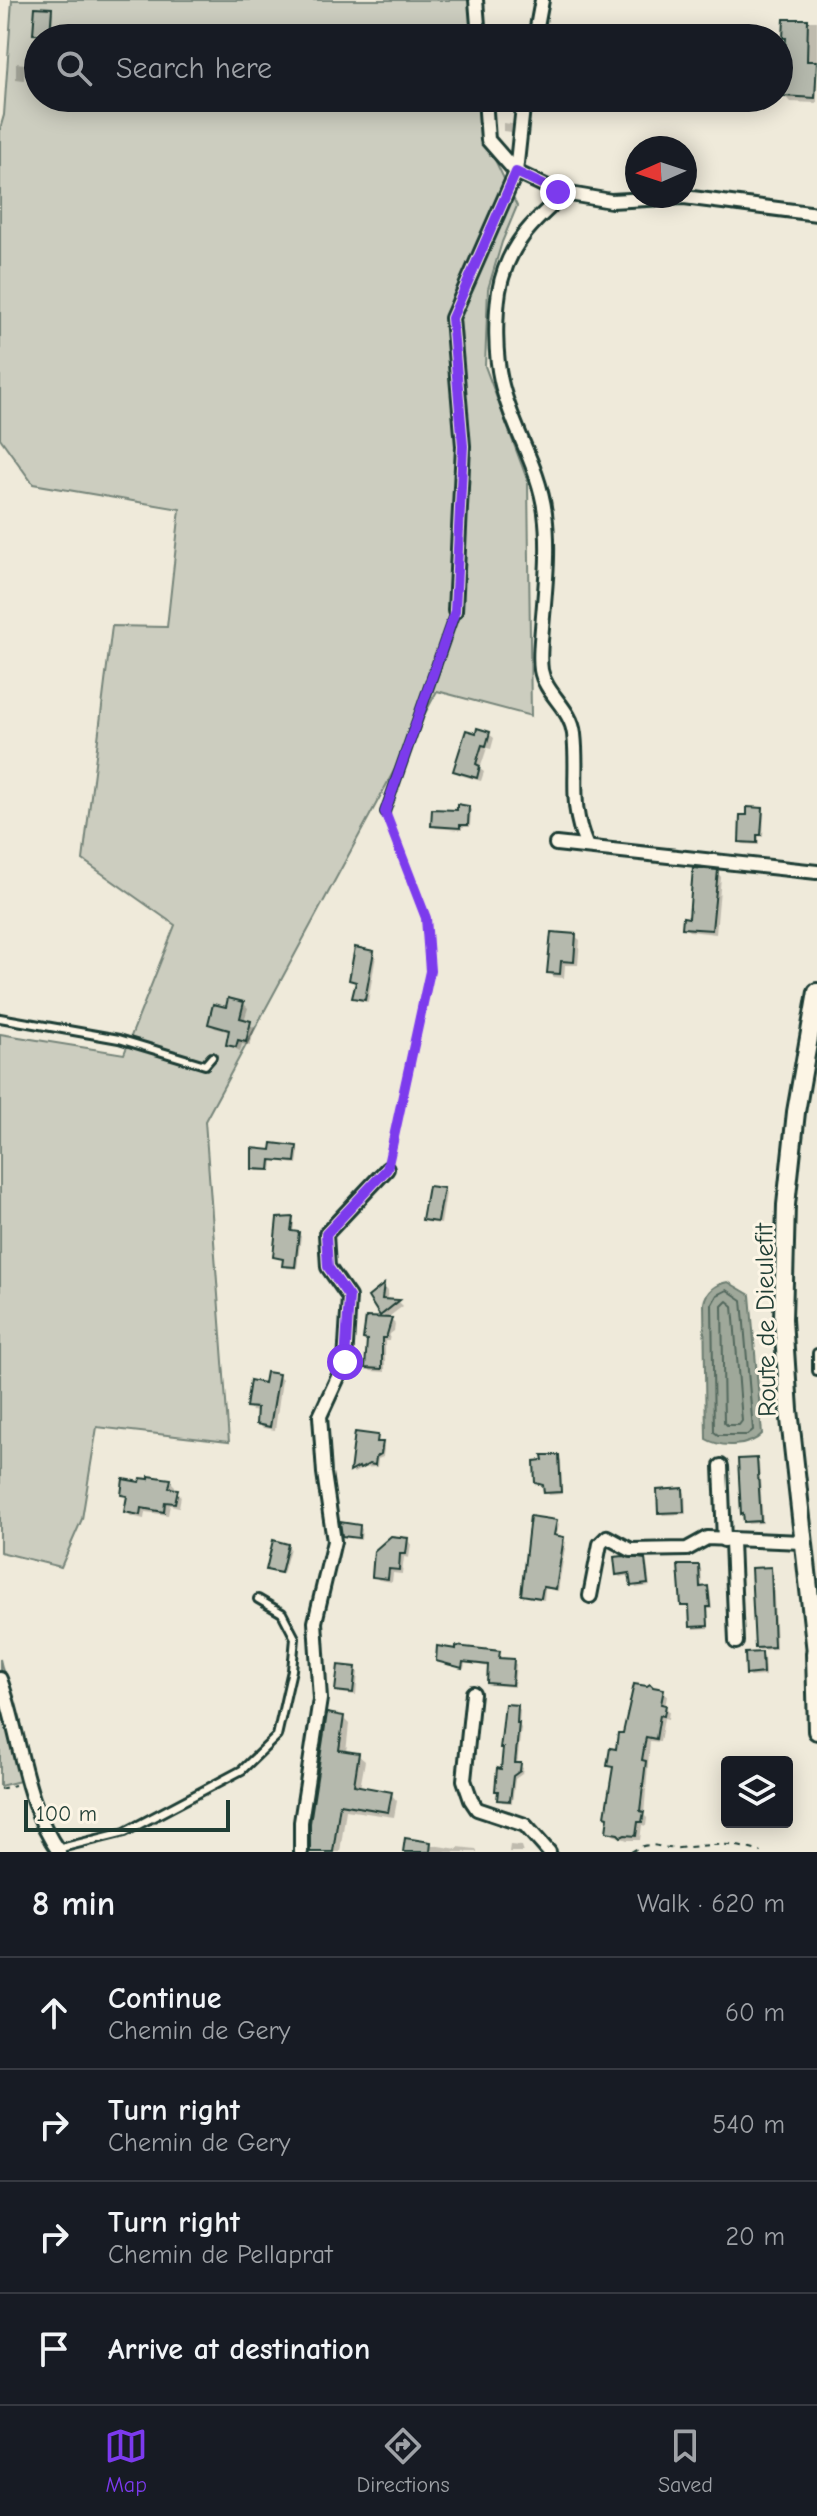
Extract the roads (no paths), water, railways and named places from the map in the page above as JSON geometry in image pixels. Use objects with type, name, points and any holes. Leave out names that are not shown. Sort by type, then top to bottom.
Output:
[{"type":"main road","name":"Route de Dieulefit","points":[[817,992],[796,1112],[786,1205],[784,1264],[786,1372],[807,1544],[816,1654],[817,1731]]},
{"type":"street","points":[[476,0],[478,24]]},
{"type":"street","points":[[538,24],[542,0]]},
{"type":"street","points":[[486,112],[488,140],[516,172],[566,193],[611,201],[684,197],[817,214]]},
{"type":"street","points":[[455,611],[463,446],[452,318],[516,172],[522,112]]},
{"type":"street","points":[[566,193],[530,224],[510,256],[499,290],[497,334],[501,381],[538,475],[545,514],[547,554],[541,672],[566,709],[574,732],[574,808],[587,847]]},
{"type":"street","points":[[556,844],[817,872]]},
{"type":"street","points":[[301,1852],[301,1822],[320,1699],[315,1622],[334,1541],[320,1416],[345,1362],[349,1297],[328,1267],[326,1234],[387,1169]]},
{"type":"street","points":[[721,1466],[736,1642]]},
{"type":"street","points":[[590,1596],[600,1544],[607,1537],[631,1550],[687,1549],[707,1538],[807,1544]]},
{"type":"street","points":[[0,1679],[28,1782],[47,1836],[58,1850]]},
{"type":"street","points":[[473,1693],[464,1780],[471,1800],[477,1809],[525,1825],[549,1852]]},
{"type":"lane","points":[[385,812],[455,611]]},
{"type":"lane","points":[[0,1018],[119,1039],[205,1065],[212,1057]]},
{"type":"lane","points":[[817,1353],[817,1371]]},
{"type":"lane","points":[[58,1850],[125,1832],[242,1770],[277,1736],[292,1670],[295,1638],[282,1613],[258,1599]]},
{"type":"water","points":[[728,1282],[750,1295],[762,1434],[750,1442],[735,1445],[706,1439],[704,1303],[712,1289]]}]
